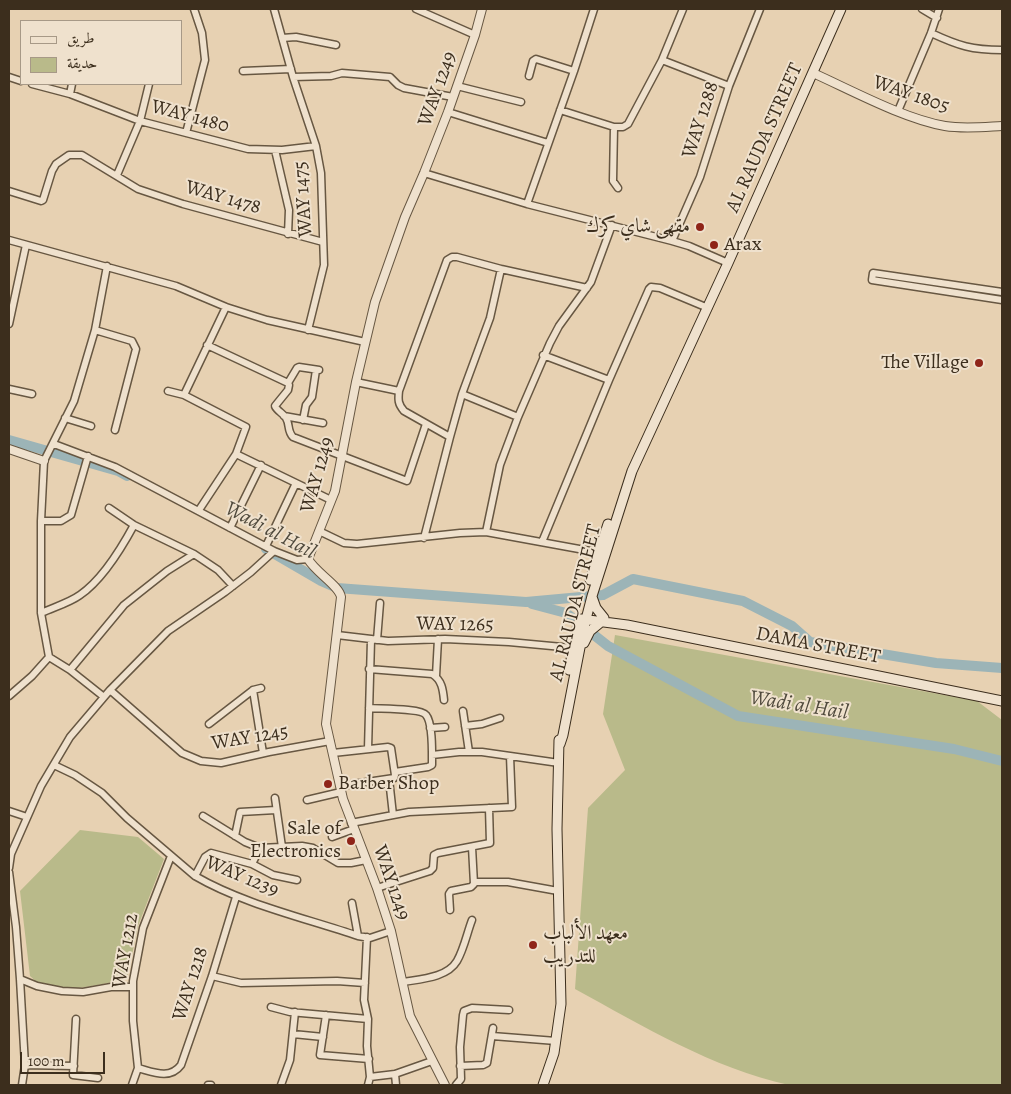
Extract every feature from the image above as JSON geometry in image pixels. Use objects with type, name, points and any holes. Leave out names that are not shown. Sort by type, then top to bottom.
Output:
[{"type":"main road","name":"AL RAUDA STREET","points":[[543,1085],[556,1041],[560,1004],[557,789],[559,734],[573,648],[614,510],[627,478],[632,471],[708,308],[841,9]]},
{"type":"main road","name":"AL RAUDA STREET","points":[[560,744],[572,689],[583,617],[592,596],[602,553]]},
{"type":"main road","points":[[572,689],[578,674],[585,639],[590,631],[602,620],[592,596]]},
{"type":"main road","name":"DAMA STREET","points":[[583,617],[1002,701]]},
{"type":"street","points":[[186,133],[205,60],[202,33],[194,9]]},
{"type":"street","name":"WAY 1475","points":[[274,9],[293,77],[316,146],[321,173],[324,265],[308,330]]},
{"type":"street","points":[[416,9],[475,35]]},
{"type":"street","name":"WAY 1249","points":[[445,1085],[410,1016],[391,931],[341,789],[326,724],[337,635],[340,592],[318,573],[308,559],[335,491],[356,382],[375,302],[405,217],[448,112],[475,35],[482,9]]},
{"type":"street","points":[[527,204],[594,9]]},
{"type":"street","points":[[560,110],[614,127],[623,127],[628,124],[662,60],[683,9]]},
{"type":"street","name":"WAY 1288","points":[[672,241],[700,177],[729,86],[760,9]]},
{"type":"street","points":[[922,9],[937,18]]},
{"type":"street","points":[[898,111],[932,33],[939,9]]},
{"type":"street","points":[[932,33],[960,46],[982,50],[1002,50]]},
{"type":"street","points":[[282,38],[296,37],[336,45]]},
{"type":"street","points":[[529,76],[533,61],[536,59],[574,71]]},
{"type":"street","points":[[662,60],[729,86]]},
{"type":"street","points":[[243,71],[291,69]]},
{"type":"street","name":"WAY 1805","points":[[813,73],[898,111],[944,126],[1002,126]]},
{"type":"street","points":[[293,77],[342,74],[390,77],[404,88],[453,97]]},
{"type":"street","name":"WAY 1480","points":[[36,85],[70,94],[140,121],[248,149],[275,150],[316,146]]},
{"type":"street","points":[[70,94],[72,85]]},
{"type":"street","points":[[117,175],[140,121],[149,85]]},
{"type":"street","points":[[457,86],[521,102]]},
{"type":"street","points":[[448,112],[548,143]]},
{"type":"street","points":[[614,127],[613,181],[618,188]]},
{"type":"street","points":[[275,150],[289,210],[288,234]]},
{"type":"street","name":"WAY 1478","points":[[9,191],[38,201],[43,200],[56,164],[69,155],[82,155],[138,189],[183,204],[323,242]]},
{"type":"street","points":[[424,173],[527,204],[689,246],[728,264]]},
{"type":"street","points":[[486,532],[500,465],[543,355],[559,326],[595,272],[612,225]]},
{"type":"street","points":[[9,240],[176,286],[226,307],[267,320],[365,342]]},
{"type":"street","points":[[9,324],[26,245]]},
{"type":"street","points":[[450,437],[426,424],[400,406],[398,399],[399,391],[447,260],[457,257],[586,288]]},
{"type":"street","points":[[104,697],[70,670],[49,657],[41,613],[40,521],[44,461],[74,401],[95,330],[108,266]]},
{"type":"street","points":[[424,538],[462,394],[490,318],[501,269]]},
{"type":"street","points":[[1002,292],[872,276],[1002,300]]},
{"type":"street","points":[[542,542],[609,380],[651,287],[660,288],[708,308]]},
{"type":"street","points":[[184,395],[226,307]]},
{"type":"street","points":[[95,330],[132,341],[136,349],[115,430]]},
{"type":"street","points":[[207,345],[288,383]]},
{"type":"street","points":[[543,355],[609,380]]},
{"type":"street","points":[[303,420],[306,405],[312,396],[317,370],[299,367],[288,383],[288,390],[275,406],[287,420],[289,433],[293,437],[407,481],[426,424]]},
{"type":"street","points":[[356,382],[399,391]]},
{"type":"street","points":[[9,389],[32,394]]},
{"type":"street","points":[[168,391],[184,395],[246,427],[236,454],[199,510]]},
{"type":"street","points":[[462,394],[518,417]]},
{"type":"street","points":[[284,416],[323,424]]},
{"type":"street","points":[[65,418],[91,426]]},
{"type":"street","points":[[54,444],[115,467],[274,551],[297,560],[308,559]]},
{"type":"street","points":[[9,449],[44,461]]},
{"type":"street","points":[[236,454],[331,500]]},
{"type":"street","points":[[40,521],[61,521],[71,515],[88,456]]},
{"type":"street","points":[[230,528],[261,465]]},
{"type":"street","points":[[266,546],[296,483]]},
{"type":"street","points":[[109,508],[134,525],[194,554],[218,570],[233,586]]},
{"type":"street","points":[[41,613],[78,597],[93,586],[124,544],[134,525]]},
{"type":"street","points":[[319,531],[344,543],[357,544],[486,532],[602,553]]},
{"type":"street","points":[[9,868],[11,854],[41,786],[70,737],[110,690],[168,631],[233,586],[274,551]]},
{"type":"street","points":[[70,670],[124,605],[167,571],[194,554]]},
{"type":"street","points":[[368,750],[369,669],[380,603]]},
{"type":"street","name":"WAY 1265","points":[[337,635],[396,642],[438,639],[509,642],[573,648]]},
{"type":"street","points":[[438,639],[436,676],[442,687],[444,700]]},
{"type":"street","points":[[9,696],[32,676],[49,657]]},
{"type":"street","points":[[369,669],[428,673],[436,676]]},
{"type":"street","points":[[209,724],[253,690],[261,688]]},
{"type":"street","name":"WAY 1245","points":[[110,690],[182,753],[191,758],[212,763],[222,763],[263,753],[330,741]]},
{"type":"street","points":[[253,690],[263,753]]},
{"type":"street","points":[[369,708],[421,711],[428,717],[432,755],[431,766],[395,772]]},
{"type":"street","points":[[463,711],[469,752]]},
{"type":"street","points":[[465,726],[482,724],[500,718]]},
{"type":"street","points":[[430,728],[446,727]]},
{"type":"street","points":[[308,800],[341,789],[394,778],[395,772],[391,748],[334,753]]},
{"type":"street","points":[[432,755],[469,752],[559,763]]},
{"type":"street","points":[[332,837],[353,826],[393,814],[512,807],[510,756]]},
{"type":"street","name":"WAY 1239","points":[[54,765],[89,783],[107,797],[127,818],[195,876],[236,896],[358,936],[378,936],[391,931]]},
{"type":"street","points":[[389,779],[393,814]]},
{"type":"street","points":[[275,798],[282,847]]},
{"type":"street","points":[[377,888],[430,872],[433,868],[434,855],[438,853],[490,843],[490,808]]},
{"type":"street","points":[[235,836],[240,812],[276,810]]},
{"type":"street","points":[[9,811],[27,817]]},
{"type":"street","points":[[203,816],[245,842],[260,848],[302,846],[313,848],[338,863],[366,860]]},
{"type":"street","points":[[450,910],[449,894],[451,891],[471,888],[474,882],[472,847]]},
{"type":"street","points":[[252,864],[260,848]]},
{"type":"street","points":[[195,876],[205,857],[211,853],[252,864],[273,875],[297,880]]},
{"type":"street","name":"WAY 1212","points":[[132,1085],[138,1068],[134,1041],[133,987],[143,928],[171,856]]},
{"type":"street","points":[[9,872],[12,927],[20,979],[25,1065],[22,1085]]},
{"type":"street","points":[[474,882],[508,882],[558,890]]},
{"type":"street","name":"WAY 1218","points":[[138,1068],[168,1074],[178,1070],[181,1065],[212,976],[236,896]]},
{"type":"street","points":[[352,903],[358,936]]},
{"type":"street","points":[[403,982],[431,977],[449,970],[457,962],[472,920]]},
{"type":"street","points":[[368,937],[364,1000],[368,1019],[367,1046],[370,1077],[368,1085]]},
{"type":"street","points":[[212,976],[240,984],[328,981],[365,983]]},
{"type":"street","points":[[20,979],[37,986],[62,991],[83,992],[111,987],[133,987]]},
{"type":"street","points":[[271,1007],[295,1012],[368,1019]]},
{"type":"street","points":[[456,1085],[461,1079],[460,1047],[462,1015],[464,1011],[472,1008],[509,1010]]},
{"type":"street","points":[[281,1085],[290,1060],[295,1012]]},
{"type":"street","points":[[326,1015],[320,1055],[369,1059]]},
{"type":"street","points":[[76,1020],[74,1075],[98,1078]]},
{"type":"street","points":[[460,1066],[483,1065],[487,1063],[493,1028]]},
{"type":"street","points":[[293,1034],[322,1037]]},
{"type":"street","points":[[492,1036],[556,1041]]},
{"type":"street","points":[[370,1077],[395,1074],[432,1061]]},
{"type":"street","points":[[25,1065],[74,1066]]},
{"type":"street","points":[[395,1074],[396,1085]]},
{"type":"green space","points":[[615,635],[977,701],[1002,720],[1002,1085],[789,1085],[760,1078],[705,1057],[652,1031],[575,989],[588,808],[625,770],[603,714]]},
{"type":"green space","points":[[80,830],[138,837],[164,859],[138,926],[127,979],[70,989],[59,989],[38,983],[30,976],[20,891]]},
{"type":"waterway","name":"Wadi al Hail","points":[[9,440],[118,471],[127,476]]},
{"type":"waterway","name":"Wadi al Hail","points":[[266,549],[321,581],[337,588],[526,602],[603,595],[633,579],[743,601],[792,626],[810,642],[936,663],[1002,668]]},
{"type":"waterway","name":"Wadi al Hail","points":[[532,604],[566,613],[608,646],[738,716],[954,749],[1002,761]]},
{"type":"place","name":"مقهى شاي كرك","points":[[700,227]]},
{"type":"place","name":"Arax","points":[[714,245]]},
{"type":"place","name":"The Village","points":[[979,363]]},
{"type":"place","name":"Barber Shop","points":[[328,784]]},
{"type":"place","name":"Sale of Electronics","points":[[351,841]]},
{"type":"place","name":"معهد الألباب للتدريب","points":[[533,945]]}]
